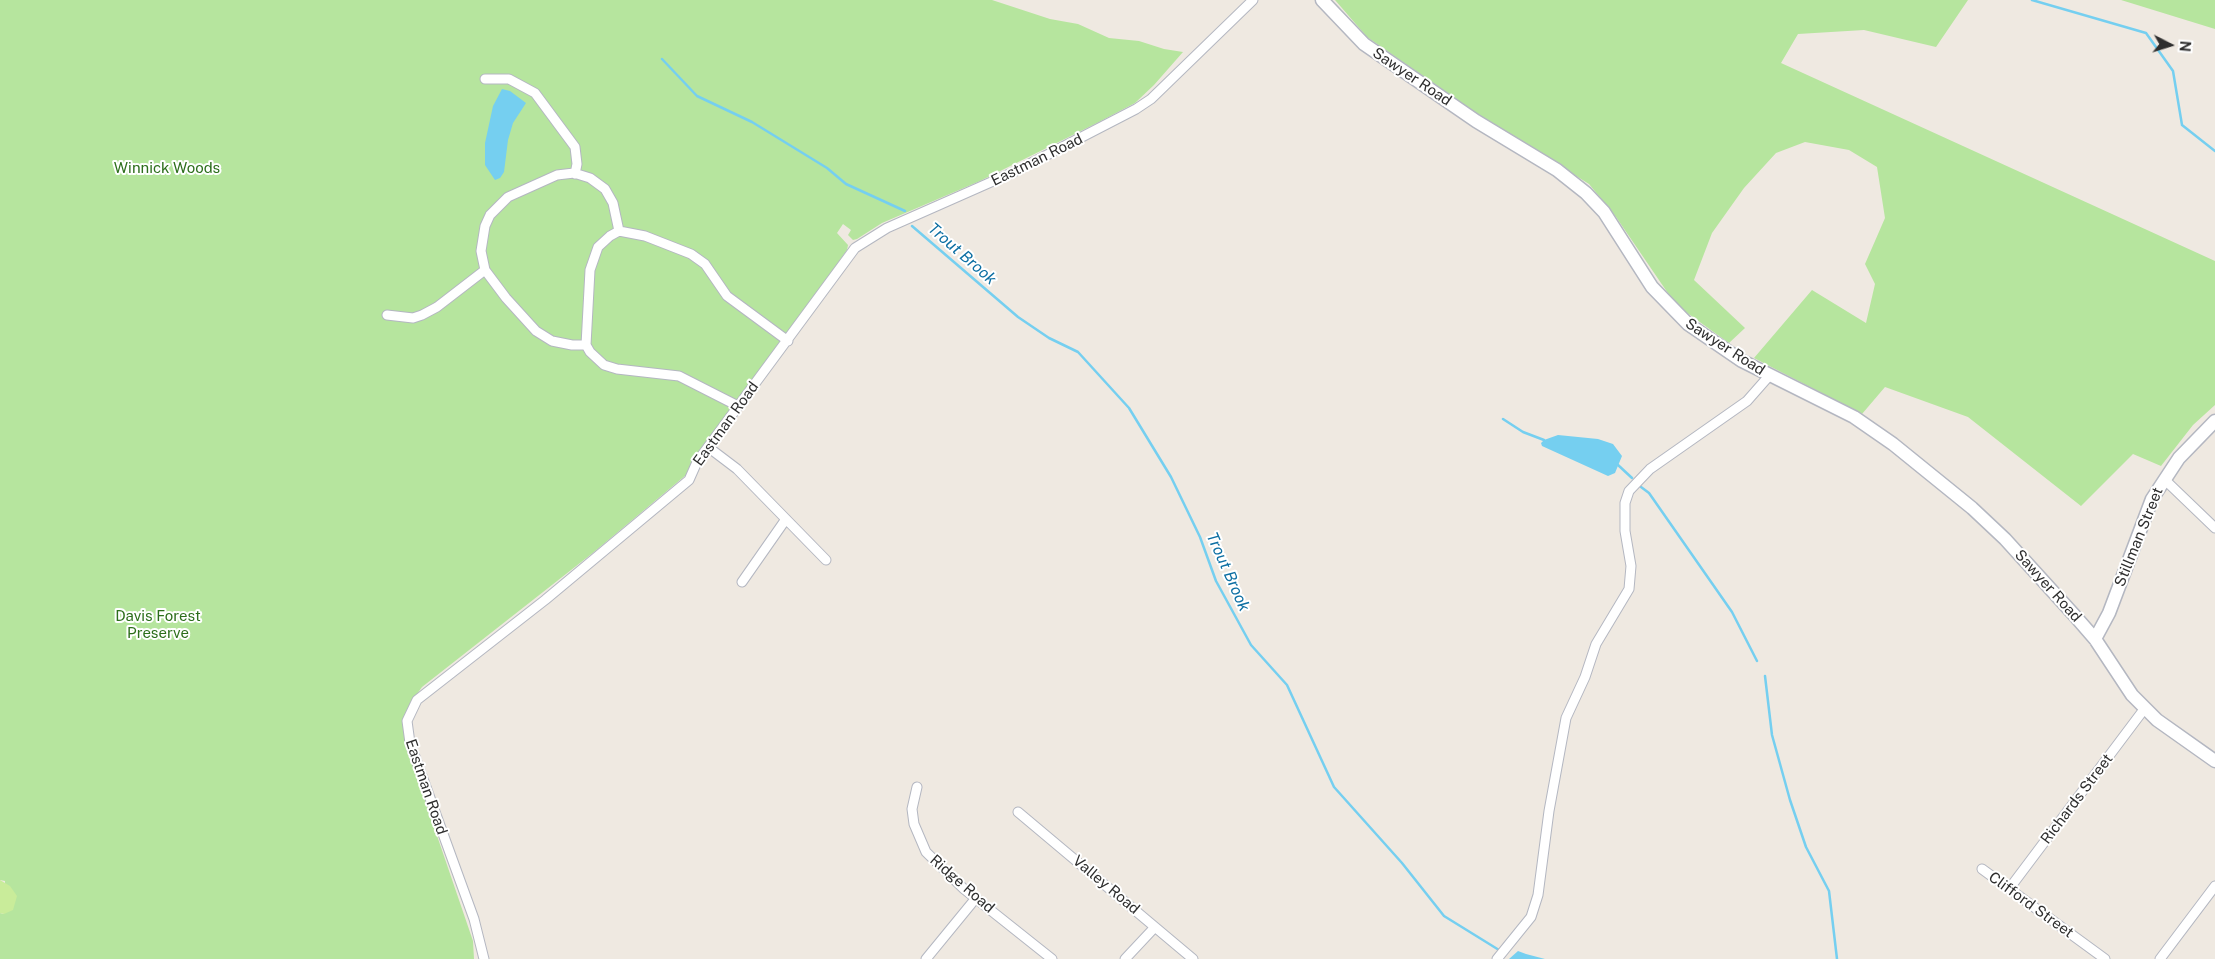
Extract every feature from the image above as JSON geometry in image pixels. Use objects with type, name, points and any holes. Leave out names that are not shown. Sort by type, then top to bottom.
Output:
[{"type":"street","name":"Eastman Road","points":[[484,959],[474,919],[406,729],[409,714],[417,700],[545,600],[689,480],[697,462],[788,341],[844,262],[862,243],[887,228],[1016,171],[1136,109],[1151,98],[1253,0]]},
{"type":"street","name":"Sawyer Road","points":[[1322,0],[1364,44],[1476,121],[1572,181],[1604,212],[1633,261],[1668,306],[1702,336],[1769,376],[1854,418],[1937,478],[2005,539],[2095,640],[2122,682],[2145,708],[2186,742],[2215,761]]},
{"type":"street","points":[[485,78],[509,80],[535,93],[576,147],[577,164],[575,174]]},
{"type":"street","points":[[586,345],[572,345],[552,341],[536,331],[493,283],[485,270],[482,238],[490,215],[508,197],[557,175],[575,174],[590,178],[605,189],[613,203],[620,231]]},
{"type":"street","points":[[738,406],[679,376],[664,373],[629,372],[604,365],[590,352],[586,345],[592,263],[598,247],[610,236],[620,231],[645,236],[691,254],[705,264],[728,296],[788,341]]},
{"type":"street","points":[[387,315],[413,318],[422,315],[437,307],[485,270]]},
{"type":"street","points":[[1498,959],[1531,917],[1538,895],[1550,802],[1566,718],[1585,677],[1596,644],[1629,588],[1631,566],[1626,531],[1625,503],[1629,491],[1650,469],[1747,401],[1769,376]]},
{"type":"street","name":"Stillman Street","points":[[2095,640],[2109,612],[2149,506],[2164,479],[2179,458],[2215,421]]},
{"type":"street","points":[[708,448],[737,469],[826,560]]},
{"type":"street","points":[[2164,479],[2215,528]]},
{"type":"street","points":[[742,582],[786,520]]},
{"type":"street","name":"Richards Street","points":[[2009,889],[2145,708]]},
{"type":"street","name":"Ridge Road","points":[[917,787],[912,809],[915,831],[921,846],[932,859],[976,898],[1052,959]]},
{"type":"street","name":"Valley Road","points":[[1018,812],[1193,959]]},
{"type":"street","name":"Clifford Street","points":[[1982,869],[2104,959]]},
{"type":"street","points":[[2160,959],[2215,886]]},
{"type":"street","points":[[926,959],[976,898]]},
{"type":"street","points":[[1125,959],[1155,927]]},
{"type":"green space","points":[[0,0],[992,0],[1050,19],[1078,24],[1109,38],[1139,41],[1164,49],[1183,52],[1135,103],[1099,122],[980,181],[882,223],[857,239],[853,240],[848,235],[851,230],[843,224],[837,233],[848,245],[847,250],[686,475],[594,552],[422,687],[412,701],[405,722],[405,742],[473,941],[474,959],[0,959],[0,913],[4,914],[5,881],[0,880]]},
{"type":"green space","points":[[1335,0],[1968,0],[1936,47],[1864,30],[1798,34],[1781,63],[2215,261],[2215,405],[2193,425],[2161,466],[2133,454],[2081,506],[1968,417],[1885,387],[1862,414],[1754,358],[1812,290],[1866,323],[1875,284],[1865,264],[1885,218],[1877,167],[1849,150],[1805,142],[1776,153],[1744,188],[1712,233],[1694,280],[1745,328],[1729,343],[1676,305],[1616,217],[1589,184],[1479,115],[1367,37]]},
{"type":"green space","points":[[2121,0],[2215,0],[2215,29]]},
{"type":"green space","points":[[0,880],[10,886],[17,896],[13,910],[4,914],[0,913]]},
{"type":"water","points":[[502,89],[510,91],[526,103],[513,123],[508,140],[504,172],[500,178],[495,180],[485,165],[485,143],[493,106]]},
{"type":"water","points":[[1558,435],[1598,439],[1613,444],[1622,456],[1615,473],[1608,476],[1542,446],[1541,443],[1544,440]]},
{"type":"water","points":[[1518,951],[1526,954],[1545,959],[1509,959]]},
{"type":"waterway","points":[[2032,0],[2146,33],[2173,71],[2182,125],[2215,151]]},
{"type":"waterway","name":"Trout Brook","points":[[662,59],[697,96],[752,122],[827,168],[846,184],[905,211]]},
{"type":"waterway","name":"Trout Brook","points":[[912,226],[1018,317],[1049,338],[1078,352],[1129,408],[1171,477],[1200,537],[1216,581],[1251,645],[1287,685],[1334,787],[1402,863],[1444,916],[1499,950]]},
{"type":"waterway","points":[[1503,419],[1523,432],[1544,440]]},
{"type":"waterway","points":[[1618,465],[1632,478]]},
{"type":"waterway","points":[[1641,487],[1649,493],[1732,612],[1757,661]]},
{"type":"waterway","points":[[1765,676],[1772,735],[1790,800],[1806,847],[1829,891],[1837,959]]},
{"type":"park label","name":"Winnick Woods","points":[[167,168]]},
{"type":"park label","name":"Davis Forest Preserve","points":[[158,624]]}]
